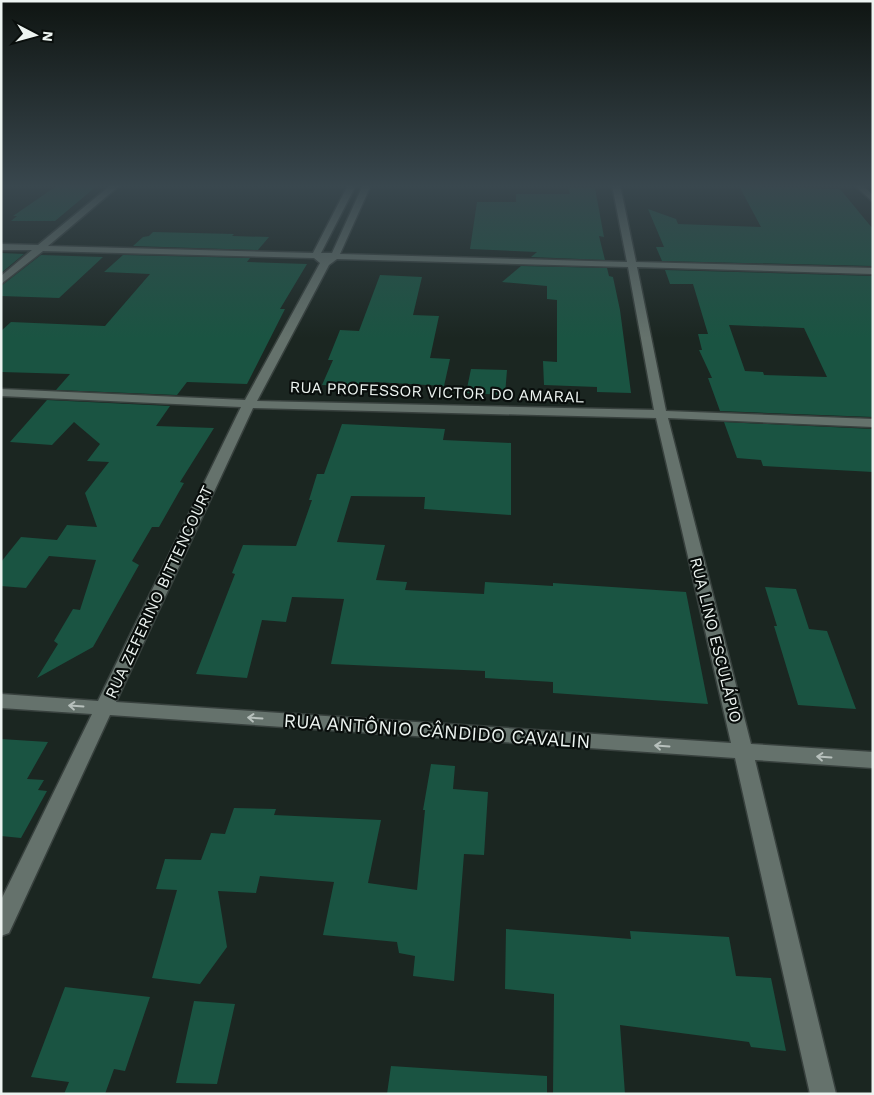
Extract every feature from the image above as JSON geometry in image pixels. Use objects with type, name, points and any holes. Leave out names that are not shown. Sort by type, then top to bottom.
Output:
[{"type":"street","points":[[1,281],[55,236]]},
{"type":"street","name":"RUA ZEFERINO BITTENCOURT","points":[[326,258],[334,236]]},
{"type":"street","name":"RUA ZEFERINO BITTENCOURT","points":[[1,925],[249,404],[338,236]]},
{"type":"street","name":"RUA LINO ESCULÁPIO","points":[[625,236],[661,414],[823,1094]]},
{"type":"street","points":[[1,247],[326,258],[873,271]]},
{"type":"street","name":"RUA PROFESSOR VICTOR DO AMARAL","points":[[1,392],[249,404],[661,414],[873,423]]},
{"type":"street","name":"RUA ANTÔNIO CÂNDIDO CAVALIN","points":[[1,701],[873,760]]},
{"type":"building","points":[[472,236],[599,236],[605,260],[531,257],[537,252],[470,249]]},
{"type":"building","points":[[659,236],[873,236],[873,266],[662,261],[656,247],[664,247]]},
{"type":"building","points":[[143,237],[269,237],[258,250],[133,246]]},
{"type":"building","points":[[1,253],[24,254],[1,273]]},
{"type":"building","points":[[41,255],[103,257],[59,298],[1,296],[1,286]]},
{"type":"building","points":[[123,255],[250,258],[247,262],[307,264],[280,309],[285,309],[247,384],[187,382],[177,395],[56,390],[70,374],[1,372],[1,331],[11,322],[105,326],[150,274],[104,272]]},
{"type":"building","points":[[521,266],[607,268],[609,276],[613,277],[620,310],[631,393],[597,392],[597,387],[544,385],[543,361],[557,362],[557,300],[547,299],[547,286],[502,282]]},
{"type":"building","points":[[665,270],[873,276],[873,417],[720,411],[708,378],[712,378],[699,350],[702,350],[698,334],[708,334],[693,284],[670,284]],"holes":[[[729,325],[804,328],[827,377],[764,375],[763,372],[745,371]]]},
{"type":"building","points":[[380,275],[422,277],[413,315],[439,316],[430,358],[450,359],[444,386],[375,382],[373,387],[322,385],[333,360],[328,360],[340,330],[359,331]]},
{"type":"building","points":[[471,369],[507,370],[505,395],[466,393]]},
{"type":"building","points":[[47,400],[170,406],[156,426],[214,428],[180,482],[184,483],[159,527],[152,527],[132,561],[139,565],[93,647],[37,678],[58,644],[54,641],[73,609],[80,610],[96,560],[49,556],[26,588],[1,586],[1,562],[21,537],[57,540],[67,525],[97,527],[85,493],[109,462],[87,461],[100,444],[74,422],[52,445],[10,442]]},
{"type":"building","points":[[724,422],[873,429],[873,472],[763,466],[761,460],[737,458]]},
{"type":"building","points":[[342,424],[445,429],[443,440],[511,443],[511,515],[424,509],[425,497],[351,496],[337,542],[385,545],[376,580],[407,582],[405,590],[484,594],[485,582],[553,586],[553,583],[686,592],[708,704],[553,693],[553,682],[485,678],[485,671],[331,664],[344,599],[292,597],[286,622],[262,620],[247,678],[196,674],[235,574],[232,573],[243,545],[296,546],[312,500],[309,500],[317,474],[324,474]]},
{"type":"building","points":[[765,587],[796,589],[809,629],[827,631],[856,709],[798,705],[774,626],[777,626]]},
{"type":"building","points":[[1,739],[48,742],[27,779],[44,780],[38,790],[47,791],[21,838],[1,836]]},
{"type":"building","points":[[431,764],[455,766],[453,789],[488,792],[484,855],[464,854],[454,981],[413,976],[415,956],[399,953],[397,942],[323,935],[334,882],[260,876],[256,893],[218,891],[227,947],[200,984],[152,978],[177,890],[156,889],[165,859],[201,860],[211,833],[225,834],[234,808],[276,809],[274,815],[381,820],[368,883],[417,890],[425,810],[423,810]]},
{"type":"building","points":[[506,929],[631,939],[630,931],[729,937],[736,976],[771,978],[786,1051],[751,1047],[749,1042],[620,1025],[625,1094],[553,1094],[554,994],[505,989]]},
{"type":"building","points":[[65,987],[150,997],[125,1071],[114,1069],[105,1094],[64,1094],[69,1082],[31,1077]]},
{"type":"building","points":[[194,1001],[235,1004],[217,1084],[176,1083]]},
{"type":"building","points":[[391,1066],[547,1076],[547,1094],[387,1094]]}]
